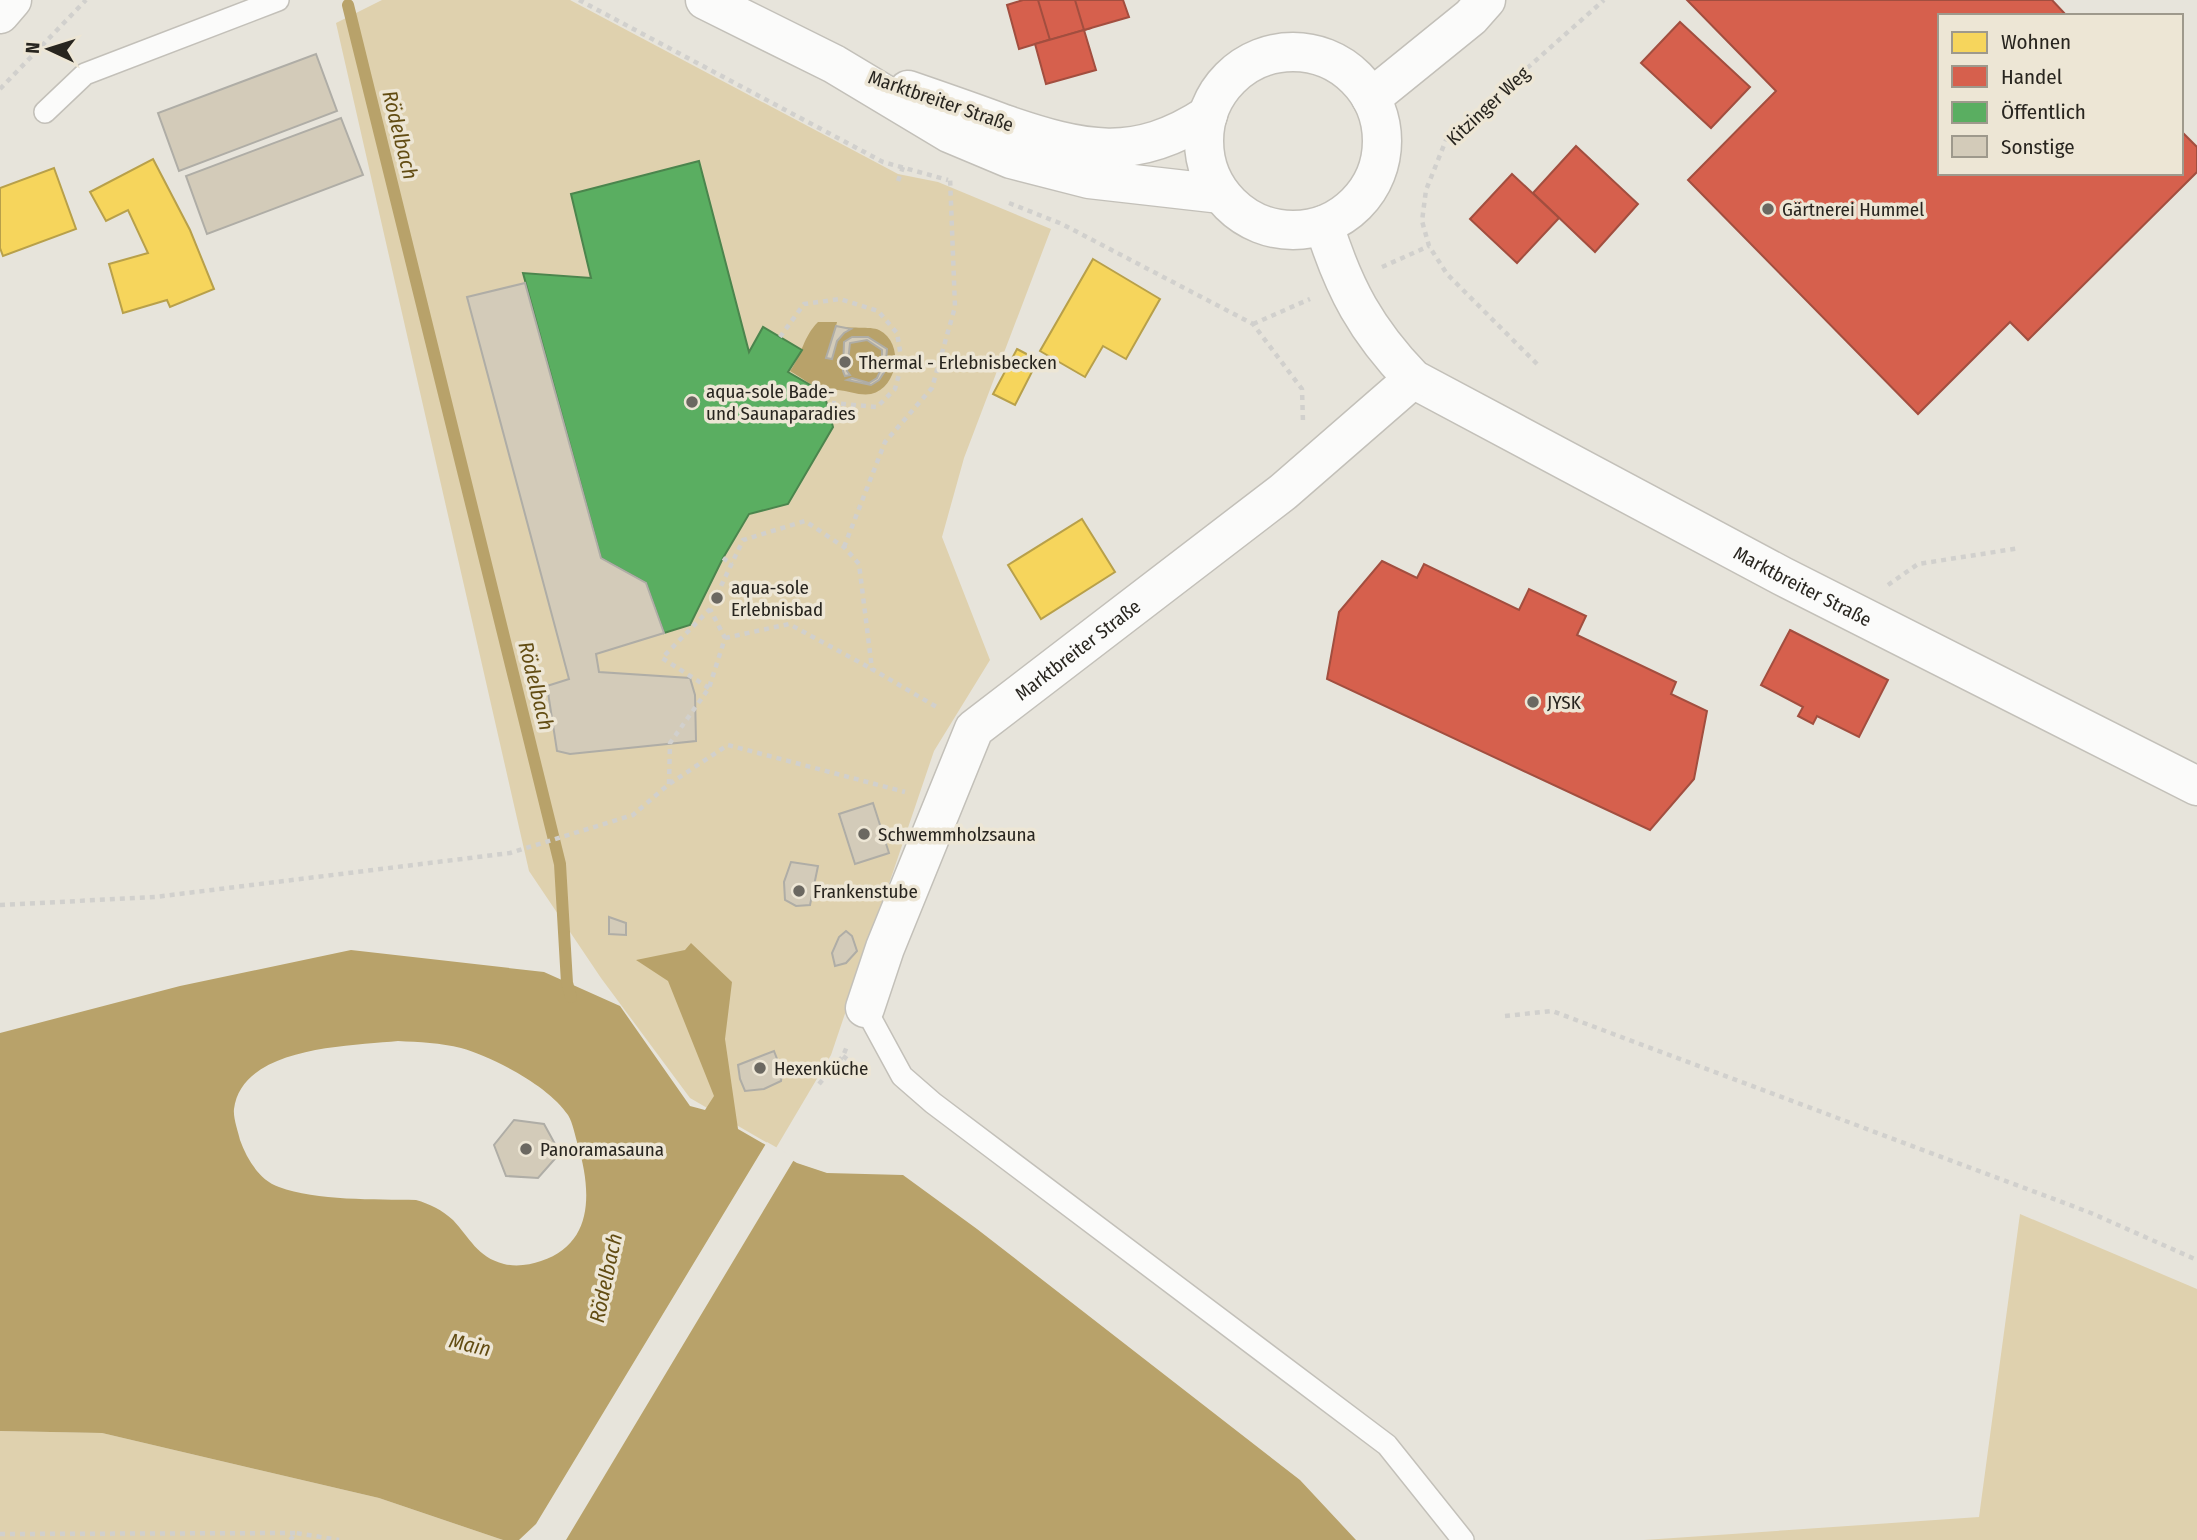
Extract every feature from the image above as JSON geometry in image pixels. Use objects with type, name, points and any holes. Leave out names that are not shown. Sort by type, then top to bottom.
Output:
[{"type":"street","points":[[0,14],[12,0]]},
{"type":"street","name":"Marktbreiter Straße","points":[[705,0],[834,64],[949,133],[1011,159],[1076,176],[1222,194]]},
{"type":"street","points":[[1371,98],[1471,17],[1486,0]]},
{"type":"street","points":[[1284,52],[1310,53],[1335,62],[1355,77],[1371,98],[1380,122],[1382,147],[1376,172],[1364,195],[1346,212],[1324,225],[1301,230],[1278,229],[1256,222],[1237,210],[1222,194],[1211,176],[1205,156],[1204,135],[1208,115],[1221,88],[1238,70],[1259,58],[1284,52]]},
{"type":"street","name":"Marktbreiter Straße","points":[[834,64],[1046,138],[1078,146],[1109,149],[1140,146],[1187,129],[1208,115]]},
{"type":"street","name":"Marktbreiter Straße","points":[[1324,225],[1337,266],[1355,304],[1391,356],[1413,379],[1850,610],[2197,786]]},
{"type":"street","name":"Marktbreiter Straße","points":[[865,1008],[885,948],[974,729],[1304,475],[1413,379]]},
{"type":"lane","points":[[45,112],[85,74],[278,0]]},
{"type":"lane","points":[[865,1008],[902,1076],[933,1104],[1387,1445],[1463,1540]]},
{"type":"path","points":[[0,89],[86,0]]},
{"type":"path","points":[[579,0],[883,162],[962,185]]},
{"type":"path","name":"Kitzinger Weg","points":[[1537,364],[1447,274],[1429,246],[1422,222],[1426,190],[1446,140],[1604,0]]},
{"type":"path","points":[[844,547],[886,442],[932,388],[955,307],[949,133]]},
{"type":"path","points":[[898,181],[902,167]]},
{"type":"path","points":[[1000,200],[1062,224],[1253,324],[1302,389],[1304,475]]},
{"type":"path","points":[[780,337],[804,304],[840,299],[878,311],[897,332],[902,363],[895,389],[877,407],[832,403]]},
{"type":"path","points":[[709,688],[662,658],[710,609],[743,540],[805,521],[844,547],[859,564],[872,669]]},
{"type":"path","points":[[1850,610],[1918,564],[2020,548]]},
{"type":"path","points":[[723,558],[732,564]]},
{"type":"path","points":[[669,784],[670,743],[709,688],[725,638],[710,609]]},
{"type":"path","points":[[725,638],[789,624],[974,729]]},
{"type":"path","points":[[1,904],[155,897],[510,853],[633,815],[669,784],[728,745],[893,788],[942,805]]},
{"type":"path","points":[[819,1084],[843,1056],[865,1008]]},
{"type":"path","points":[[1505,1016],[1552,1011],[2091,1213],[2197,1260]]},
{"type":"path","points":[[843,1056],[859,1069]]},
{"type":"path","points":[[290,1540],[296,1533]]},
{"type":"path","points":[[0,1534],[296,1533],[339,1540]]},
{"type":"shaded area","name":"aqua-sole Erlebnisbad","points":[[382,0],[570,0],[898,174],[938,182],[1051,229],[964,458],[942,537],[990,660],[934,751],[831,1055],[776,1148],[690,1098],[601,978],[529,871],[336,23]]},
{"type":"shaded area","points":[[2020,1214],[2197,1289],[2197,1540],[1644,1540],[1979,1517]]},
{"type":"shaded area","points":[[0,1431],[102,1433],[379,1498],[503,1540],[0,1540]]},
{"type":"water","name":"Thermal - Erlebnisbecken","points":[[818,322],[837,322],[836,326],[875,329],[887,336],[893,345],[895,365],[887,383],[871,394],[827,391],[790,371],[809,333]]},
{"type":"water","name":"Main","points":[[691,943],[732,982],[725,1039],[738,1129],[797,1163],[827,1173],[903,1175],[977,1229],[1300,1480],[1356,1540],[503,1540],[379,1498],[102,1433],[0,1431],[0,1033],[180,986],[351,950],[544,972],[620,1006],[690,1106],[705,1110],[714,1096],[668,981],[636,960],[685,950]],"holes":[[[398,1041],[453,1046],[489,1058],[534,1083],[568,1115],[582,1162],[585,1213],[571,1242],[559,1253],[532,1264],[504,1264],[480,1252],[453,1220],[426,1203],[416,1200],[346,1198],[294,1192],[272,1184],[255,1168],[240,1140],[234,1109],[241,1088],[256,1072],[301,1053]]]},
{"type":"pier","points":[[767,1142],[795,1158],[566,1540],[519,1540],[536,1524]]},
{"type":"building: Wohnen","points":[[153,159],[190,230],[214,289],[170,307],[167,300],[123,313],[109,264],[148,253],[128,210],[106,221],[90,192]]},
{"type":"building: Wohnen","points":[[54,168],[76,229],[3,256],[0,248],[0,188]]},
{"type":"building: Wohnen","points":[[1093,259],[1160,299],[1126,359],[1103,346],[1085,377],[1040,351]]},
{"type":"building: Wohnen","points":[[1017,349],[1038,360],[1015,405],[993,394]]},
{"type":"building: Wohnen","points":[[1082,519],[1115,572],[1041,619],[1008,565]]},
{"type":"building: Handel","points":[[1023,0],[1044,0],[1055,38],[1019,49],[1007,5]]},
{"type":"building: Handel","points":[[1038,0],[1083,0],[1091,28],[1050,40]]},
{"type":"building: Handel","points":[[1075,0],[1123,0],[1129,17],[1084,30]]},
{"type":"building: Handel","points":[[1687,0],[2052,0],[2065,14],[1938,14],[1938,175],[2183,175],[2183,133],[2197,147],[2197,172],[2028,340],[2010,322],[1918,414],[1688,180],[1776,91]]},
{"type":"building: Handel","points":[[1680,22],[1750,87],[1711,128],[1641,63]]},
{"type":"building: Handel","points":[[1084,30],[1096,70],[1046,84],[1035,44]]},
{"type":"building: Handel","points":[[1576,146],[1638,204],[1595,252],[1533,193]]},
{"type":"building: Handel","points":[[1512,174],[1559,218],[1517,263],[1470,219]]},
{"type":"building: Handel","name":"JYSK","points":[[1382,561],[1417,578],[1424,564],[1519,610],[1529,589],[1586,616],[1577,635],[1676,682],[1671,694],[1707,711],[1694,779],[1650,830],[1327,679],[1339,612]]},
{"type":"building: Handel","points":[[1790,630],[1888,680],[1859,737],[1817,716],[1813,724],[1798,716],[1803,707],[1761,685]]},
{"type":"building: Öffentlich","name":"aqua-sole Bade- und Saunaparadies","points":[[699,161],[749,352],[763,327],[802,350],[788,372],[824,393],[833,427],[788,504],[749,514],[723,558],[690,625],[664,633],[646,583],[601,558],[523,273],[591,278],[571,194]]},
{"type":"building: Sonstige","points":[[316,54],[337,111],[179,171],[158,113]]},
{"type":"building: Sonstige","points":[[341,118],[363,175],[207,234],[186,176]]},
{"type":"building: Sonstige","points":[[525,283],[601,558],[646,583],[664,633],[596,654],[599,672],[690,678],[695,695],[696,741],[570,754],[557,751],[547,686],[569,679],[467,297]]},
{"type":"building: Sonstige","points":[[836,326],[851,329],[837,341],[832,359],[826,358]]},
{"type":"building: Sonstige","points":[[852,337],[868,337],[887,349],[885,371],[879,380],[871,385],[847,380],[852,378],[869,383],[877,378],[882,367],[882,350],[867,340],[850,343],[847,371],[850,375],[845,376],[844,342]]},
{"type":"building: Sonstige","name":"Schwemmholzsauna","points":[[873,803],[889,853],[855,864],[839,814]]},
{"type":"building: Sonstige","name":"Frankenstube","points":[[791,862],[818,866],[810,905],[796,906],[785,900],[784,882]]},
{"type":"building: Sonstige","points":[[609,917],[626,923],[626,935],[609,934]]},
{"type":"building: Sonstige","points":[[846,931],[852,936],[857,951],[846,963],[835,966],[832,953],[839,937]]},
{"type":"building: Sonstige","name":"Hexenküche","points":[[774,1051],[782,1072],[781,1081],[764,1089],[745,1091],[738,1065]]},
{"type":"building: Sonstige","name":"Panoramasauna","points":[[514,1120],[544,1124],[560,1153],[538,1178],[506,1176],[494,1145]]},
{"type":"waterway","name":"Rödelbach","points":[[348,5],[560,864],[567,983],[571,997]]},
{"type":"place","name":"Gärtnerei Hummel","points":[[1768,209]]},
{"type":"place","name":"Thermal - Erlebnisbecken","points":[[845,362]]},
{"type":"place","name":"aqua-sole Bade- und Saunaparadies","points":[[692,402]]},
{"type":"place","name":"aqua-sole Erlebnisbad","points":[[717,598]]},
{"type":"place","name":"JYSK","points":[[1533,702]]},
{"type":"place","name":"Schwemmholzsauna","points":[[864,834]]},
{"type":"place","name":"Frankenstube","points":[[799,891]]},
{"type":"place","name":"Hexenküche","points":[[760,1068]]},
{"type":"place","name":"Panoramasauna","points":[[526,1149]]}]
